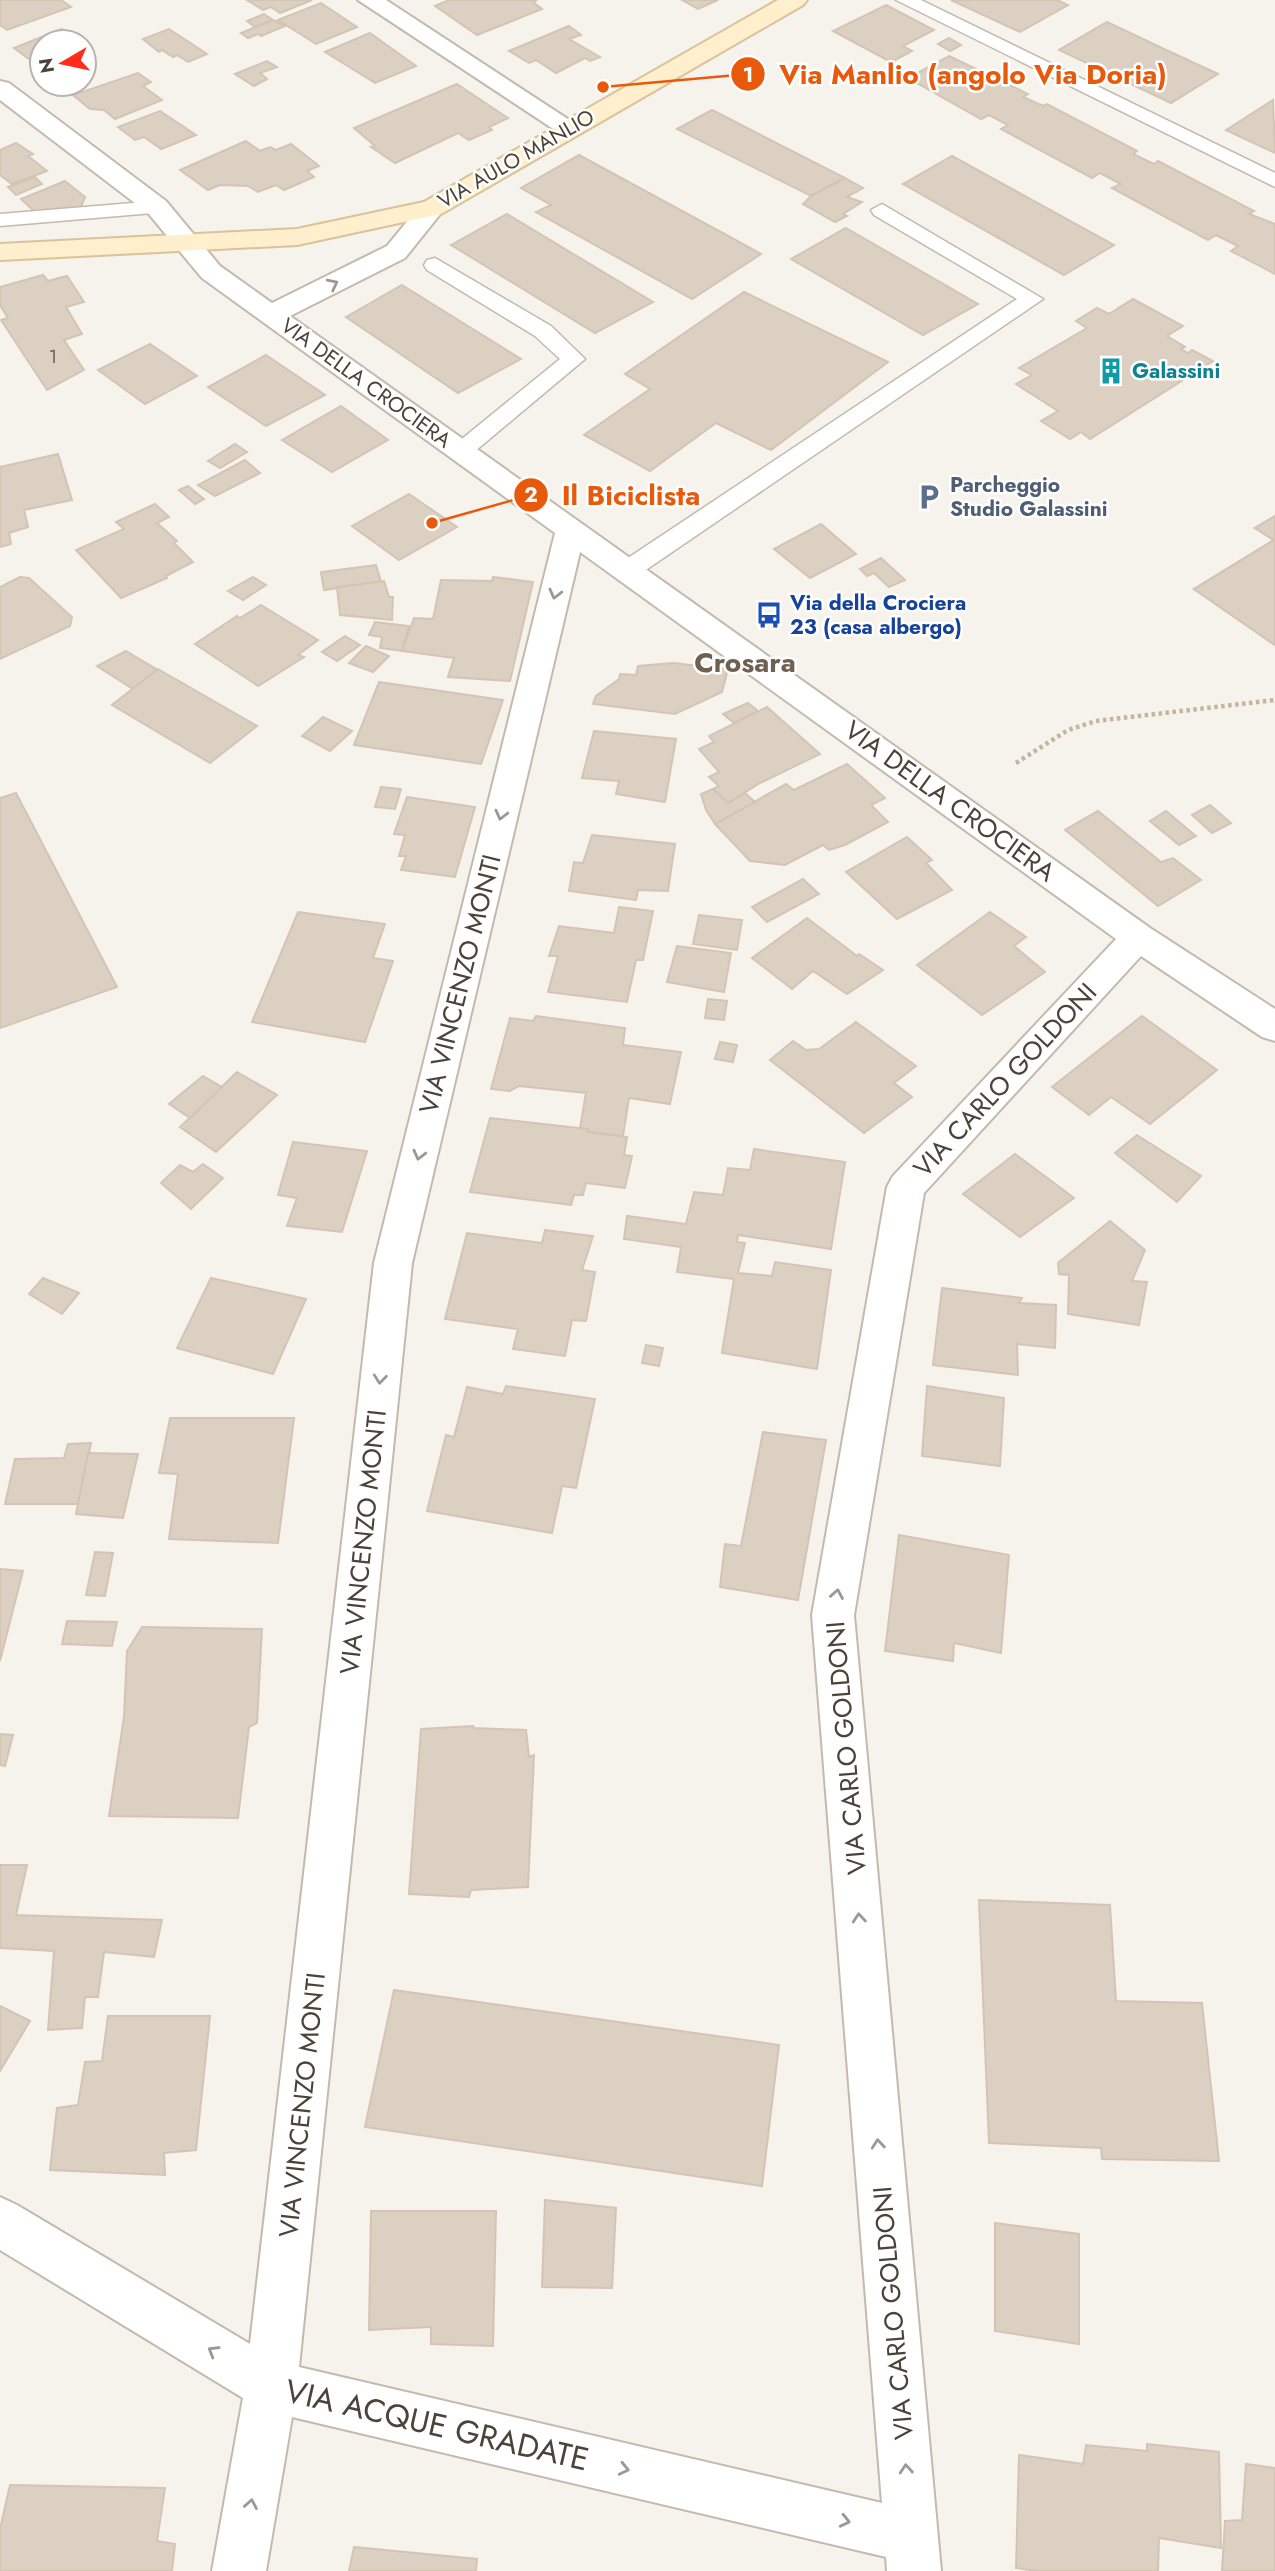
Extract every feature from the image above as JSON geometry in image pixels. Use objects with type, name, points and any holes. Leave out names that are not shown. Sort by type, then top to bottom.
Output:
[{"type":"street","points":[[370,0],[570,128]]},
{"type":"street","name":"VIA AULO MANLIO","points":[[0,252],[297,237],[432,208],[795,0]]},
{"type":"street","name":"VIA DELLA CROCIERA","points":[[0,88],[158,207],[211,272],[1138,937],[1275,1027]]},
{"type":"street","name":"VIA DELLA CROCIERA","points":[[272,314],[396,252],[432,208]]},
{"type":"street","name":"VIA VINCENZO MONTI","points":[[239,2571],[271,2386],[393,1263],[571,528]]},
{"type":"street","name":"VIA CARLO GOLDONI","points":[[913,2554],[833,1615],[906,1187],[1138,937]]},
{"type":"street","name":"VIA ACQUE GRADATE","points":[[0,2222],[271,2386],[913,2554]]},
{"type":"lane","points":[[906,0],[1275,181]]},
{"type":"lane","points":[[0,219],[158,207]]},
{"type":"lane","points":[[628,569],[1032,299],[882,210]]},
{"type":"lane","name":"VIA DELLA CROCIERA","points":[[435,265],[543,331],[574,359],[460,452]]},
{"type":"path","points":[[1016,764],[1068,730],[1096,720],[1275,700]]},
{"type":"building","points":[[0,0],[61,0],[71,7],[7,30],[0,25]]},
{"type":"building","points":[[247,0],[312,0],[280,13],[271,7],[263,10]]},
{"type":"building","points":[[449,0],[537,0],[533,2],[542,9],[477,35],[435,6]]},
{"type":"building","points":[[682,0],[718,0],[698,9]]},
{"type":"building","points":[[951,0],[1057,0],[1068,5],[1020,32]]},
{"type":"building","points":[[321,3],[357,27],[316,44],[278,20]]},
{"type":"building","points":[[886,5],[934,30],[903,46],[912,51],[891,62],[833,31]]},
{"type":"building","points":[[264,14],[273,20],[255,27],[247,21]]},
{"type":"building","points":[[273,20],[285,26],[261,36],[258,34],[248,38],[241,33]]},
{"type":"building","points":[[1107,22],[1218,74],[1171,103],[1059,50]]},
{"type":"building","points":[[569,26],[581,35],[569,39],[600,57],[590,61],[585,58],[556,73],[536,60],[529,63],[509,51]]},
{"type":"building","points":[[169,29],[207,54],[188,62],[177,55],[173,57],[162,50],[159,52],[143,39]]},
{"type":"building","points":[[370,33],[416,66],[375,83],[325,52]]},
{"type":"building","points":[[949,38],[961,45],[950,51],[938,44]]},
{"type":"building","points":[[28,42],[28,58],[14,48]]},
{"type":"building","points":[[949,56],[1028,94],[1023,97],[1043,106],[1047,104],[1137,151],[1133,154],[1154,164],[1158,161],[1254,211],[1249,214],[1275,224],[1275,274],[1231,251],[1238,246],[1216,235],[1208,240],[1112,188],[1121,184],[1100,173],[1092,178],[1001,129],[1008,125],[989,115],[981,119],[908,78]]},
{"type":"building","points":[[267,61],[277,67],[260,73],[267,79],[254,86],[235,74]]},
{"type":"building","points":[[138,73],[151,82],[143,86],[162,100],[115,119],[104,110],[90,109],[77,98],[98,98],[98,87]]},
{"type":"building","points":[[457,84],[508,118],[489,127],[492,130],[469,140],[458,133],[395,163],[371,147],[375,146],[354,128]]},
{"type":"building","points":[[1273,100],[1275,153],[1226,130]]},
{"type":"building","points":[[712,110],[845,178],[811,196],[677,129]]},
{"type":"building","points":[[160,111],[196,135],[161,149],[144,137],[135,140],[118,127]]},
{"type":"building","points":[[246,141],[260,151],[270,147],[276,150],[291,144],[319,166],[307,171],[314,177],[284,190],[276,185],[258,192],[248,186],[220,185],[208,190],[180,170]]},
{"type":"building","points":[[16,143],[33,154],[28,156],[47,171],[12,184],[0,175],[0,150]]},
{"type":"building","points":[[579,155],[761,254],[692,299],[536,212],[551,205],[521,188]]},
{"type":"building","points":[[952,156],[1114,245],[1064,275],[903,184]]},
{"type":"building","points":[[35,177],[42,184],[16,195],[8,187]]},
{"type":"building","points":[[845,178],[863,188],[847,197],[862,202],[843,214],[847,216],[835,222],[803,204],[811,196]]},
{"type":"building","points":[[65,181],[85,197],[81,207],[36,213],[21,199]]},
{"type":"building","points":[[507,214],[653,302],[595,333],[451,245]]},
{"type":"building","points":[[846,228],[978,304],[923,335],[791,259]]},
{"type":"building","points":[[43,275],[48,281],[67,276],[84,302],[66,307],[82,334],[64,340],[84,370],[47,390],[1,320],[8,318],[0,305],[0,287]]},
{"type":"building","points":[[402,285],[521,359],[458,393],[346,317]]},
{"type":"building","points":[[744,292],[888,362],[771,450],[716,423],[650,471],[584,435],[650,389],[625,374]]},
{"type":"building","name":"Galassini","points":[[1133,299],[1183,326],[1167,336],[1185,347],[1181,349],[1188,353],[1192,350],[1213,361],[1090,439],[1081,432],[1070,439],[1041,421],[1058,411],[1016,384],[1032,375],[1019,368],[1087,328],[1076,321],[1097,308],[1109,314]]},
{"type":"building","points":[[150,344],[197,376],[145,404],[98,370]]},
{"type":"building","points":[[266,355],[325,395],[266,426],[208,387]]},
{"type":"building","points":[[341,406],[388,440],[332,472],[282,440]]},
{"type":"building","points":[[235,444],[247,452],[220,468],[208,461]]},
{"type":"building","points":[[58,454],[72,500],[24,510],[28,527],[9,533],[11,544],[0,547],[0,467]]},
{"type":"building","points":[[245,460],[260,473],[215,496],[198,485]]},
{"type":"building","points":[[188,486],[204,499],[195,504],[179,490]]},
{"type":"building","points":[[409,494],[457,527],[399,560],[352,526]]},
{"type":"building","points":[[155,504],[169,517],[157,523],[177,541],[174,543],[193,562],[166,576],[167,578],[121,598],[76,550],[124,529],[116,522]]},
{"type":"building","points":[[1275,516],[1275,645],[1194,589],[1274,540],[1255,528]]},
{"type":"building","points":[[1275,516],[1275,645],[1194,589],[1274,540],[1255,528]]},
{"type":"building","points":[[821,524],[856,554],[810,578],[774,549]]},
{"type":"building","points":[[881,558],[905,580],[889,587],[874,573],[867,576],[860,569]]},
{"type":"building","points":[[376,565],[381,582],[324,590],[321,572]]},
{"type":"building","points":[[20,577],[29,578],[72,617],[70,626],[0,659],[0,587]]},
{"type":"building","points":[[253,577],[266,585],[243,600],[228,591]]},
{"type":"building","points":[[493,577],[533,582],[510,681],[448,677],[454,658],[402,651],[414,618],[433,619],[441,580],[492,581]]},
{"type":"building","points":[[384,581],[389,597],[393,597],[392,620],[340,615],[337,587]]},
{"type":"building","points":[[261,605],[318,640],[298,655],[304,657],[258,686],[195,644],[237,616],[240,618]]},
{"type":"building","points":[[375,622],[409,626],[402,651],[380,648],[382,637],[369,635]]},
{"type":"building","points":[[345,636],[360,645],[337,661],[322,652]]},
{"type":"building","points":[[366,646],[389,656],[373,672],[349,663]]},
{"type":"building","points":[[126,651],[158,670],[133,689],[97,666]]},
{"type":"building","points":[[673,663],[728,669],[722,692],[675,714],[593,704],[596,696],[619,679],[620,674],[636,675],[638,666]]},
{"type":"building","points":[[158,669],[257,726],[210,763],[112,705]]},
{"type":"building","points":[[379,682],[503,700],[481,764],[354,745]]},
{"type":"building","points":[[748,703],[758,711],[734,723],[723,714]]},
{"type":"building","points":[[767,707],[820,754],[760,783],[728,803],[713,789],[719,786],[709,777],[719,772],[699,749],[714,742],[709,736]]},
{"type":"building","points":[[323,717],[352,731],[330,751],[302,736]]},
{"type":"building","points":[[594,731],[676,739],[665,802],[616,794],[619,781],[582,778]]},
{"type":"building","points":[[847,764],[885,798],[871,805],[888,822],[845,845],[829,850],[823,845],[785,865],[750,861],[715,824],[786,784],[794,790]]},
{"type":"building","points":[[381,787],[401,789],[395,809],[375,807]]},
{"type":"building","points":[[713,789],[728,803],[745,793],[755,802],[715,824],[706,810],[701,794]]},
{"type":"building","points":[[16,793],[117,987],[0,1028],[0,798]]},
{"type":"building","points":[[407,797],[475,807],[455,877],[401,870],[406,856],[399,856],[405,835],[394,834]]},
{"type":"building","points":[[1210,805],[1231,823],[1212,833],[1192,815]]},
{"type":"building","points":[[1098,811],[1161,862],[1173,858],[1201,880],[1158,906],[1065,830]]},
{"type":"building","points":[[1166,811],[1196,836],[1179,845],[1150,821]]},
{"type":"building","points":[[592,835],[675,844],[668,891],[638,890],[636,900],[569,891],[574,862],[583,863]]},
{"type":"building","points":[[907,837],[932,860],[926,863],[952,890],[897,919],[846,872]]},
{"type":"building","points":[[803,879],[819,894],[767,922],[752,907]]},
{"type":"building","points":[[619,907],[653,911],[643,960],[636,960],[627,1002],[548,992],[558,956],[549,956],[559,926],[614,933]]},
{"type":"building","points":[[298,912],[385,924],[373,958],[393,961],[365,1042],[252,1022]]},
{"type":"building","points":[[990,912],[1026,937],[1014,946],[1045,972],[982,1015],[917,965]]},
{"type":"building","points":[[699,915],[742,920],[737,950],[693,944]]},
{"type":"building","points":[[807,918],[857,956],[859,954],[883,970],[847,994],[813,971],[792,989],[752,958]]},
{"type":"building","points":[[677,946],[731,953],[724,992],[667,982]]},
{"type":"building","points":[[708,999],[727,1001],[724,1020],[705,1018]]},
{"type":"building","points":[[536,1016],[625,1028],[623,1045],[681,1052],[670,1104],[629,1098],[623,1136],[587,1132],[588,1129],[580,1128],[586,1093],[519,1086],[510,1091],[491,1089],[510,1018],[533,1021]]},
{"type":"building","points":[[1142,1016],[1217,1070],[1150,1124],[1111,1097],[1089,1115],[1052,1087]]},
{"type":"building","points":[[856,1022],[916,1066],[894,1083],[912,1097],[864,1133],[770,1060],[793,1041],[806,1050],[819,1049]]},
{"type":"building","points":[[720,1042],[737,1045],[733,1062],[715,1059]]},
{"type":"building","points":[[237,1072],[277,1095],[216,1152],[180,1127]]},
{"type":"building","points":[[203,1076],[222,1087],[190,1118],[169,1104]]},
{"type":"building","points":[[490,1118],[588,1129],[587,1132],[627,1137],[624,1155],[632,1156],[625,1188],[586,1183],[583,1195],[574,1195],[571,1205],[470,1192]]},
{"type":"building","points":[[1137,1135],[1201,1176],[1177,1202],[1115,1153]]},
{"type":"building","points":[[293,1142],[367,1151],[342,1232],[287,1226],[297,1198],[278,1195]]},
{"type":"building","points":[[754,1149],[845,1162],[831,1249],[738,1235],[737,1242],[745,1243],[738,1273],[772,1276],[775,1262],[831,1270],[817,1369],[722,1353],[734,1279],[677,1272],[681,1247],[624,1239],[627,1216],[686,1224],[694,1192],[723,1195],[728,1168],[750,1170]]},
{"type":"building","points":[[1015,1154],[1074,1198],[1020,1237],[963,1194]]},
{"type":"building","points":[[203,1164],[223,1178],[191,1209],[161,1183],[180,1165],[193,1172]]},
{"type":"building","points":[[1110,1221],[1145,1250],[1132,1281],[1147,1282],[1139,1325],[1068,1314],[1069,1275],[1059,1274],[1058,1263]]},
{"type":"building","points":[[545,1230],[593,1236],[582,1270],[595,1272],[586,1321],[572,1320],[565,1356],[513,1349],[518,1329],[445,1319],[467,1233],[542,1243]]},
{"type":"building","points":[[43,1278],[79,1293],[62,1314],[29,1294]]},
{"type":"building","points":[[211,1278],[306,1299],[273,1374],[177,1348]]},
{"type":"building","points":[[942,1288],[1022,1298],[1019,1303],[1056,1305],[1055,1348],[1017,1344],[1018,1375],[933,1365]]},
{"type":"building","points":[[646,1345],[663,1348],[659,1366],[642,1363]]},
{"type":"building","points":[[506,1386],[595,1399],[576,1488],[562,1486],[552,1533],[427,1511],[446,1435],[454,1437],[467,1387],[503,1394]]},
{"type":"building","points":[[927,1386],[1004,1398],[1000,1466],[922,1456]]},
{"type":"building","points":[[170,1418],[294,1418],[278,1543],[169,1539],[178,1474],[159,1473]]},
{"type":"building","points":[[763,1432],[826,1440],[798,1600],[720,1587],[725,1544],[741,1546]]},
{"type":"building","points":[[91,1443],[78,1504],[5,1504],[15,1459],[64,1458],[68,1444]]},
{"type":"building","points":[[88,1453],[138,1454],[123,1518],[76,1514]]},
{"type":"building","points":[[899,1535],[1009,1555],[1001,1653],[954,1643],[953,1661],[885,1651]]},
{"type":"building","points":[[95,1552],[113,1553],[105,1596],[86,1595]]},
{"type":"building","points":[[0,1569],[23,1571],[0,1661]]},
{"type":"building","points":[[67,1621],[117,1622],[112,1646],[62,1644]]},
{"type":"building","points":[[142,1627],[262,1629],[257,1723],[249,1727],[238,1818],[109,1816],[124,1717],[127,1651]]},
{"type":"building","points":[[473,1726],[526,1730],[529,1757],[534,1755],[528,1887],[471,1890],[469,1897],[409,1894],[421,1729]]},
{"type":"building","points":[[0,1734],[13,1735],[5,1766],[0,1765]]},
{"type":"building","points":[[0,1865],[27,1865],[16,1915],[162,1920],[154,1957],[104,1952],[98,1997],[85,1997],[82,2028],[48,2030],[54,1951],[0,1948]]},
{"type":"building","points":[[979,1900],[1110,1905],[1116,2001],[1202,2003],[1219,2161],[1102,2159],[1101,2148],[989,2143]]},
{"type":"building","points":[[394,1990],[779,2045],[762,2186],[365,2127]]},
{"type":"building","points":[[0,2006],[30,2021],[0,2071]]},
{"type":"building","points":[[108,2016],[210,2016],[196,2150],[164,2153],[165,2175],[50,2170],[57,2108],[78,2105],[85,2062],[102,2061]]},
{"type":"building","points":[[545,2200],[616,2208],[612,2288],[542,2287]]},
{"type":"building","points":[[371,2211],[496,2211],[493,2346],[431,2344],[431,2327],[369,2330]]},
{"type":"building","points":[[995,2223],[1079,2234],[1079,2344],[995,2331]]},
{"type":"building","points":[[1147,2444],[1219,2452],[1221,2548],[1159,2538],[1158,2571],[1037,2571],[1016,2568],[1019,2455],[1083,2464],[1086,2445],[1147,2451]]},
{"type":"building","points":[[1246,2464],[1275,2468],[1275,2571],[1222,2571],[1225,2521],[1242,2520]]},
{"type":"building","points":[[10,2485],[165,2488],[157,2541],[175,2544],[172,2571],[0,2571],[0,2529]]},
{"type":"building","points":[[354,2547],[477,2559],[476,2571],[349,2571]]},
{"type":"place","name":"Via Manlio (angolo Via Doria)","points":[[603,87]]},
{"type":"place","name":"Galassini","points":[[1111,371]]},
{"type":"place","name":"Parcheggio Studio Galassini","points":[[929,497]]},
{"type":"place","name":"Il Biciclista","points":[[432,523]]},
{"type":"place","name":"Via della Crociera 23 (casa albergo)","points":[[769,615]]},
{"type":"district","name":"Crosara","points":[[745,662]]}]
